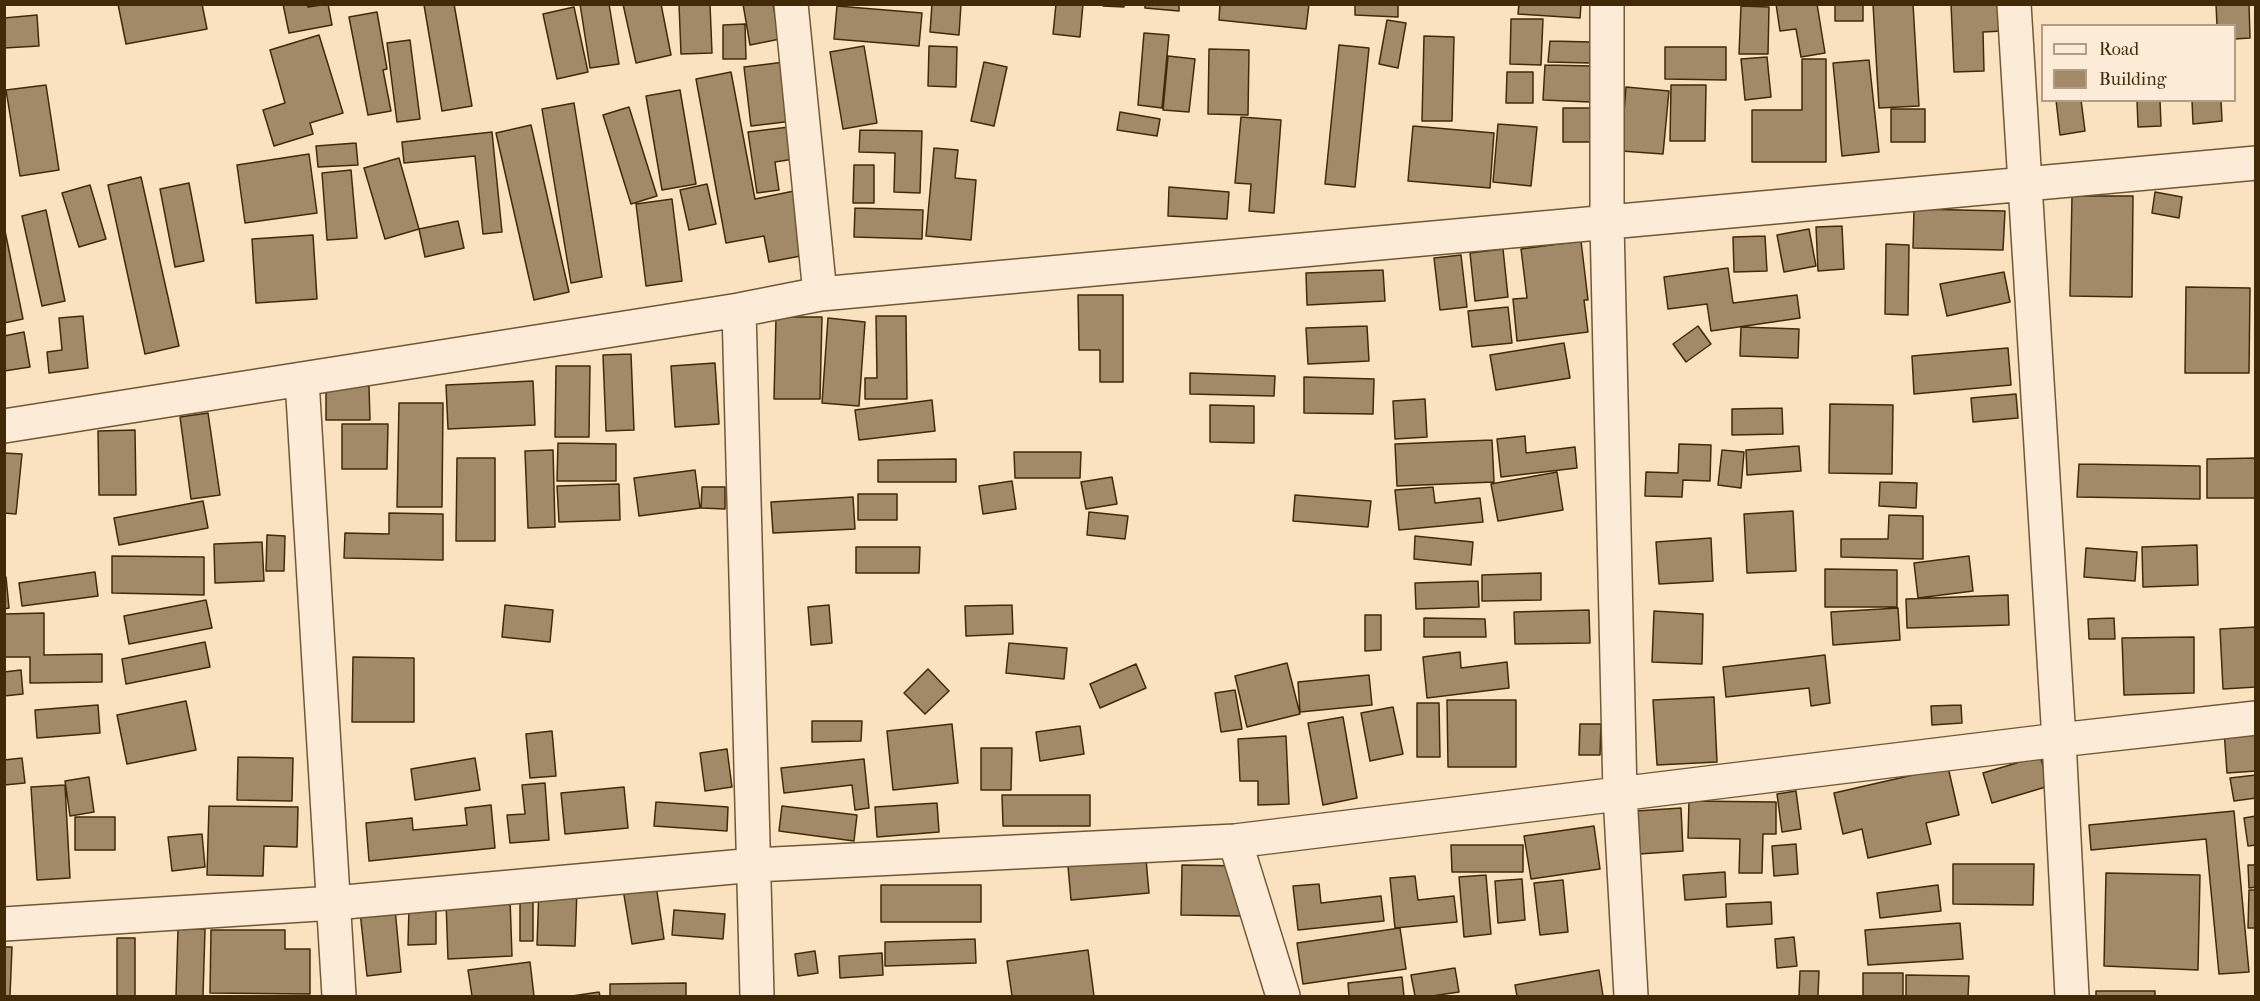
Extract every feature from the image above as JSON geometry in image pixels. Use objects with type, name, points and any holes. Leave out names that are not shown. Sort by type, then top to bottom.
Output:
[{"type":"street","points":[[791,4],[820,294]]},
{"type":"street","points":[[1607,4],[1607,222],[1620,794],[1631,996]]},
{"type":"street","points":[[2014,4],[2059,740],[2072,996]]},
{"type":"street","points":[[4,426],[739,310],[820,294],[2256,163]]},
{"type":"street","points":[[739,310],[757,996]]},
{"type":"street","points":[[302,380],[339,996]]},
{"type":"street","points":[[4,924],[334,903],[755,865],[1235,841],[2256,718]]},
{"type":"street","points":[[1235,841],[1283,996]]},
{"type":"building","points":[[118,4],[202,4],[207,29],[126,44]]},
{"type":"building","points":[[283,4],[307,4],[308,7],[328,4],[332,25],[289,33]]},
{"type":"building","points":[[454,4],[472,106],[442,111],[424,5]]},
{"type":"building","points":[[580,4],[609,4],[619,64],[590,68]]},
{"type":"building","points":[[623,4],[661,4],[671,55],[636,63]]},
{"type":"building","points":[[679,4],[710,4],[712,53],[681,54]]},
{"type":"building","points":[[743,4],[773,4],[780,39],[750,45]]},
{"type":"building","points":[[932,4],[961,4],[959,35],[930,32]]},
{"type":"building","points":[[1056,4],[1083,4],[1080,37],[1053,34]]},
{"type":"building","points":[[1103,4],[1124,4],[1124,7],[1103,6]]},
{"type":"building","points":[[1145,4],[1179,4],[1179,11],[1145,8]]},
{"type":"building","points":[[1220,4],[1309,4],[1306,29],[1219,20]]},
{"type":"building","points":[[1355,4],[1398,4],[1398,17],[1355,15]]},
{"type":"building","points":[[1519,4],[1581,4],[1580,18],[1518,14]]},
{"type":"building","points":[[1776,4],[1817,4],[1825,53],[1801,57],[1796,29],[1780,31]]},
{"type":"building","points":[[1835,4],[1863,4],[1863,21],[1835,21]]},
{"type":"building","points":[[1873,4],[1913,4],[1919,106],[1879,108]]},
{"type":"building","points":[[1951,4],[2001,4],[2002,31],[1983,32],[1984,71],[1954,72]]},
{"type":"building","points":[[2216,4],[2249,4],[2250,38],[2236,39],[2236,24],[2217,24]]},
{"type":"building","points":[[837,6],[922,13],[919,46],[834,39]]},
{"type":"building","points":[[1741,6],[1769,7],[1768,54],[1739,54]]},
{"type":"building","points":[[574,7],[588,72],[557,79],[543,14]]},
{"type":"building","points":[[377,12],[387,69],[383,70],[391,111],[368,115],[349,17]]},
{"type":"building","points":[[37,15],[39,46],[4,48],[4,18]]},
{"type":"building","points":[[1511,19],[1543,19],[1541,65],[1510,64]]},
{"type":"building","points":[[1387,20],[1406,23],[1398,68],[1379,64]]},
{"type":"building","points":[[745,24],[746,59],[723,59],[723,25]]},
{"type":"building","points":[[1144,33],[1169,35],[1162,108],[1138,105]]},
{"type":"building","points":[[319,35],[343,113],[310,123],[313,134],[274,146],[263,110],[285,103],[270,50]]},
{"type":"building","points":[[1424,36],[1454,37],[1452,121],[1422,121]]},
{"type":"building","points":[[410,40],[420,119],[397,122],[387,43]]},
{"type":"building","points":[[1550,41],[1591,42],[1590,63],[1548,62]]},
{"type":"building","points":[[1339,45],[1369,48],[1355,187],[1325,184]]},
{"type":"building","points":[[864,46],[877,123],[843,129],[830,52]]},
{"type":"building","points":[[929,46],[957,47],[956,87],[928,86]]},
{"type":"building","points":[[1665,47],[1726,47],[1726,80],[1665,79]]},
{"type":"building","points":[[1209,49],[1249,50],[1248,115],[1208,114]]},
{"type":"building","points":[[1168,56],[1195,59],[1189,112],[1163,110]]},
{"type":"building","points":[[1767,57],[1771,97],[1745,100],[1741,59]]},
{"type":"building","points":[[1802,59],[1826,59],[1826,162],[1752,162],[1752,110],[1802,110]]},
{"type":"building","points":[[1869,60],[1879,152],[1842,156],[1833,63]]},
{"type":"building","points":[[785,62],[793,121],[751,126],[744,67]]},
{"type":"building","points":[[984,62],[1007,67],[994,126],[971,121]]},
{"type":"building","points":[[1545,65],[1591,66],[1590,102],[1543,100]]},
{"type":"building","points":[[731,72],[755,199],[794,191],[806,255],[769,262],[764,236],[726,243],[696,79]]},
{"type":"building","points":[[1507,72],[1533,72],[1533,103],[1506,103]]},
{"type":"building","points":[[46,85],[59,170],[20,176],[6,90]]},
{"type":"building","points":[[1671,85],[1706,85],[1705,141],[1670,141]]},
{"type":"building","points":[[1626,87],[1669,91],[1663,154],[1621,151]]},
{"type":"building","points":[[680,90],[696,184],[662,190],[646,96]]},
{"type":"building","points":[[2056,102],[2081,102],[2085,131],[2060,135]]},
{"type":"building","points":[[2137,102],[2160,102],[2161,126],[2138,127]]},
{"type":"building","points":[[2192,102],[2221,102],[2222,121],[2193,124]]},
{"type":"building","points":[[574,103],[602,277],[571,283],[542,109]]},
{"type":"building","points":[[629,107],[657,196],[631,204],[603,115]]},
{"type":"building","points":[[1563,108],[1590,108],[1590,142],[1563,142]]},
{"type":"building","points":[[1891,109],[1925,109],[1925,142],[1891,142]]},
{"type":"building","points":[[1120,112],[1160,119],[1157,136],[1117,130]]},
{"type":"building","points":[[1241,117],[1281,120],[1274,213],[1249,211],[1251,184],[1235,183]]},
{"type":"building","points":[[1498,124],[1537,127],[1531,186],[1493,182]]},
{"type":"building","points":[[531,125],[569,292],[534,300],[496,133]]},
{"type":"building","points":[[1413,126],[1494,133],[1490,188],[1408,181]]},
{"type":"building","points":[[789,127],[794,159],[775,162],[779,190],[757,193],[748,132]]},
{"type":"building","points":[[860,130],[922,131],[920,193],[894,192],[895,153],[859,152]]},
{"type":"building","points":[[492,132],[502,232],[483,234],[475,156],[404,163],[402,142]]},
{"type":"building","points":[[356,143],[358,165],[318,167],[316,146]]},
{"type":"building","points":[[934,148],[958,150],[955,178],[976,180],[971,240],[926,236]]},
{"type":"building","points":[[309,154],[317,213],[245,223],[237,165]]},
{"type":"building","points":[[399,158],[419,229],[385,239],[364,168]]},
{"type":"building","points":[[854,165],[874,165],[874,203],[853,203]]},
{"type":"building","points":[[351,170],[357,238],[327,240],[322,173]]},
{"type":"building","points":[[141,177],[179,346],[145,354],[108,185]]},
{"type":"building","points":[[189,183],[204,261],[175,267],[160,189]]},
{"type":"building","points":[[707,184],[716,224],[689,230],[680,190]]},
{"type":"building","points":[[90,185],[106,239],[79,247],[62,193]]},
{"type":"building","points":[[1169,187],[1229,192],[1227,219],[1168,216]]},
{"type":"building","points":[[2155,192],[2182,197],[2179,218],[2152,213]]},
{"type":"building","points":[[2072,196],[2133,196],[2132,297],[2070,296]]},
{"type":"building","points":[[672,199],[682,281],[646,286],[636,204]]},
{"type":"building","points":[[855,208],[923,210],[922,239],[854,237]]},
{"type":"building","points":[[1914,209],[2005,211],[2003,250],[1913,248]]},
{"type":"building","points":[[46,210],[65,301],[42,306],[22,216]]},
{"type":"building","points":[[458,221],[464,248],[425,257],[419,229]]},
{"type":"building","points":[[4,226],[23,319],[4,323]]},
{"type":"building","points":[[1842,226],[1844,269],[1818,271],[1816,227]]},
{"type":"building","points":[[1809,229],[1816,266],[1784,272],[1777,235]]},
{"type":"building","points":[[313,235],[317,299],[256,303],[252,239]]},
{"type":"building","points":[[1765,236],[1767,271],[1734,272],[1733,237]]},
{"type":"building","points":[[1581,241],[1588,300],[1584,300],[1588,332],[1517,341],[1513,299],[1527,298],[1521,249]]},
{"type":"building","points":[[1886,244],[1909,245],[1908,315],[1885,314]]},
{"type":"building","points":[[1503,249],[1508,297],[1475,301],[1470,253]]},
{"type":"building","points":[[1461,255],[1467,307],[1440,310],[1434,258]]},
{"type":"building","points":[[1728,268],[1733,303],[1797,295],[1800,318],[1711,331],[1707,304],[1668,309],[1664,277]]},
{"type":"building","points":[[1383,270],[1385,301],[1307,305],[1306,273]]},
{"type":"building","points":[[2004,272],[2010,302],[1947,316],[1940,284]]},
{"type":"building","points":[[2186,287],[2250,288],[2249,373],[2185,373]]},
{"type":"building","points":[[1078,295],[1123,295],[1123,382],[1100,382],[1100,350],[1079,350]]},
{"type":"building","points":[[1508,307],[1512,343],[1472,347],[1468,311]]},
{"type":"building","points":[[83,316],[88,368],[49,373],[47,352],[62,350],[59,318]]},
{"type":"building","points":[[876,316],[906,316],[907,399],[865,399],[865,378],[877,378]]},
{"type":"building","points":[[776,317],[822,317],[820,399],[774,399]]},
{"type":"building","points":[[828,318],[865,322],[859,406],[822,403]]},
{"type":"building","points":[[1367,326],[1369,361],[1308,364],[1306,328]]},
{"type":"building","points":[[1698,326],[1711,344],[1686,362],[1673,344]]},
{"type":"building","points":[[1741,327],[1799,329],[1798,358],[1740,356]]},
{"type":"building","points":[[24,332],[30,367],[4,371],[4,336]]},
{"type":"building","points":[[1564,343],[1570,378],[1496,390],[1490,355]]},
{"type":"building","points":[[2008,348],[2011,385],[1914,394],[1912,356]]},
{"type":"building","points":[[631,354],[634,430],[606,431],[603,355]]},
{"type":"building","points":[[715,363],[719,424],[675,427],[671,366]]},
{"type":"building","points":[[556,366],[590,366],[589,437],[555,437]]},
{"type":"building","points":[[1190,373],[1275,376],[1274,396],[1190,394]]},
{"type":"building","points":[[1304,377],[1374,379],[1373,414],[1304,413]]},
{"type":"building","points":[[533,381],[535,425],[448,429],[446,385]]},
{"type":"building","points":[[326,386],[369,386],[370,420],[326,420]]},
{"type":"building","points":[[2016,394],[2018,418],[1973,422],[1971,398]]},
{"type":"building","points":[[1425,399],[1427,437],[1395,439],[1393,401]]},
{"type":"building","points":[[932,400],[935,431],[859,440],[855,410]]},
{"type":"building","points":[[399,403],[443,403],[442,507],[397,507]]},
{"type":"building","points":[[1830,404],[1893,405],[1892,474],[1829,473]]},
{"type":"building","points":[[1210,405],[1254,406],[1254,443],[1210,442]]},
{"type":"building","points":[[1782,408],[1783,434],[1732,435],[1732,409]]},
{"type":"building","points":[[208,413],[220,495],[191,499],[180,417]]},
{"type":"building","points":[[342,424],[388,424],[387,469],[342,469]]},
{"type":"building","points":[[135,430],[136,495],[99,495],[98,431]]},
{"type":"building","points":[[1525,436],[1526,453],[1575,447],[1577,468],[1501,477],[1497,439]]},
{"type":"building","points":[[1492,440],[1494,482],[1397,486],[1395,444]]},
{"type":"building","points":[[558,443],[616,444],[616,481],[557,481]]},
{"type":"building","points":[[1679,444],[1711,445],[1710,481],[1683,480],[1682,497],[1645,496],[1646,472],[1678,473]]},
{"type":"building","points":[[1799,446],[1801,471],[1747,475],[1746,450]]},
{"type":"building","points":[[553,450],[555,527],[528,528],[525,451]]},
{"type":"building","points":[[1722,450],[1744,452],[1741,488],[1718,485]]},
{"type":"building","points":[[1014,452],[1081,452],[1080,478],[1015,478]]},
{"type":"building","points":[[4,453],[22,454],[16,514],[4,513]]},
{"type":"building","points":[[457,458],[495,458],[495,541],[456,541]]},
{"type":"building","points":[[2256,458],[2256,498],[2207,498],[2207,459]]},
{"type":"building","points":[[956,459],[956,482],[878,482],[878,460]]},
{"type":"building","points":[[2079,464],[2200,466],[2200,499],[2077,497]]},
{"type":"building","points":[[695,470],[700,508],[639,516],[634,478]]},
{"type":"building","points":[[1557,472],[1563,510],[1498,521],[1491,484]]},
{"type":"building","points":[[1112,477],[1117,504],[1086,509],[1081,482]]},
{"type":"building","points":[[1012,481],[1016,509],[983,514],[979,486]]},
{"type":"building","points":[[1880,482],[1917,483],[1916,508],[1879,506]]},
{"type":"building","points":[[619,484],[620,520],[559,522],[557,486]]},
{"type":"building","points":[[702,487],[725,487],[725,509],[701,508]]},
{"type":"building","points":[[1433,487],[1435,503],[1480,498],[1483,522],[1399,530],[1395,490]]},
{"type":"building","points":[[858,494],[897,494],[897,520],[858,520]]},
{"type":"building","points":[[1295,495],[1371,501],[1368,527],[1293,521]]},
{"type":"building","points":[[853,497],[855,529],[773,533],[771,502]]},
{"type":"building","points":[[203,501],[208,528],[119,545],[114,518]]},
{"type":"building","points":[[1793,511],[1796,571],[1747,573],[1744,514]]},
{"type":"building","points":[[1089,512],[1128,516],[1125,539],[1087,535]]},
{"type":"building","points":[[389,513],[443,514],[443,560],[344,558],[345,533],[389,534]]},
{"type":"building","points":[[1889,515],[1923,516],[1923,559],[1841,557],[1841,539],[1888,539]]},
{"type":"building","points":[[267,535],[285,536],[284,571],[266,571]]},
{"type":"building","points":[[1415,536],[1473,542],[1471,565],[1414,559]]},
{"type":"building","points":[[1711,538],[1713,581],[1659,584],[1656,542]]},
{"type":"building","points":[[262,542],[264,581],[215,583],[214,544]]},
{"type":"building","points":[[2197,545],[2198,585],[2143,587],[2142,547]]},
{"type":"building","points":[[856,547],[920,547],[919,573],[856,573]]},
{"type":"building","points":[[2086,548],[2137,552],[2135,581],[2084,577]]},
{"type":"building","points":[[112,556],[204,557],[204,595],[112,593]]},
{"type":"building","points":[[1969,556],[1973,591],[1918,598],[1914,563]]},
{"type":"building","points":[[1825,569],[1897,570],[1897,607],[1825,607]]},
{"type":"building","points":[[95,572],[98,596],[22,606],[19,583]]},
{"type":"building","points":[[1541,573],[1541,600],[1482,601],[1482,575]]},
{"type":"building","points":[[4,577],[6,577],[9,608],[4,609]]},
{"type":"building","points":[[1478,581],[1479,607],[1416,609],[1415,583]]},
{"type":"building","points":[[2008,595],[2009,625],[1907,628],[1906,599]]},
{"type":"building","points":[[206,600],[212,628],[129,644],[124,616]]},
{"type":"building","points":[[505,605],[553,610],[550,642],[502,637]]},
{"type":"building","points":[[829,605],[832,643],[811,645],[808,607]]},
{"type":"building","points":[[1012,605],[1013,634],[966,636],[965,606]]},
{"type":"building","points":[[1898,608],[1900,640],[1833,645],[1831,612]]},
{"type":"building","points":[[1589,610],[1590,643],[1515,644],[1514,612]]},
{"type":"building","points":[[1654,611],[1703,614],[1702,664],[1652,662]]},
{"type":"building","points":[[44,613],[44,655],[102,654],[102,682],[30,683],[30,657],[4,657],[4,614]]},
{"type":"building","points":[[1365,615],[1381,615],[1381,650],[1365,651]]},
{"type":"building","points":[[1424,618],[1485,619],[1486,637],[1424,637]]},
{"type":"building","points":[[2114,618],[2115,639],[2089,639],[2088,619]]},
{"type":"building","points":[[2256,627],[2256,687],[2223,689],[2220,629]]},
{"type":"building","points":[[2194,637],[2194,693],[2124,695],[2122,638]]},
{"type":"building","points":[[205,642],[210,667],[126,684],[122,659]]},
{"type":"building","points":[[1009,643],[1067,648],[1064,679],[1006,673]]},
{"type":"building","points":[[1460,652],[1461,668],[1507,662],[1509,688],[1427,698],[1423,657]]},
{"type":"building","points":[[1825,655],[1830,703],[1811,706],[1809,688],[1726,697],[1723,667]]},
{"type":"building","points":[[353,657],[414,658],[414,722],[352,722]]},
{"type":"building","points":[[1287,663],[1300,714],[1247,727],[1235,676]]},
{"type":"building","points":[[1136,664],[1146,688],[1100,708],[1090,684]]},
{"type":"building","points":[[928,669],[949,691],[925,714],[904,693]]},
{"type":"building","points":[[21,670],[23,694],[4,696],[4,672]]},
{"type":"building","points":[[1369,675],[1372,705],[1300,712],[1298,682]]},
{"type":"building","points":[[1235,690],[1242,729],[1221,732],[1215,693]]},
{"type":"building","points":[[1714,697],[1717,762],[1657,765],[1653,700]]},
{"type":"building","points":[[1447,700],[1516,700],[1516,767],[1448,767]]},
{"type":"building","points":[[186,701],[196,750],[127,764],[117,715]]},
{"type":"building","points":[[1417,703],[1439,703],[1440,757],[1417,757]]},
{"type":"building","points":[[98,705],[100,733],[37,738],[35,710]]},
{"type":"building","points":[[1961,705],[1962,723],[1932,725],[1931,706]]},
{"type":"building","points":[[1393,707],[1403,754],[1370,761],[1361,713]]},
{"type":"building","points":[[1343,717],[1357,798],[1323,805],[1308,723]]},
{"type":"building","points":[[812,721],[862,721],[861,741],[812,742]]},
{"type":"building","points":[[952,724],[958,783],[893,790],[887,731]]},
{"type":"building","points":[[1580,724],[1601,724],[1600,755],[1579,755]]},
{"type":"building","points":[[1080,726],[1084,754],[1040,761],[1036,732]]},
{"type":"building","points":[[2256,728],[2256,771],[2227,773],[2224,730]]},
{"type":"building","points":[[552,731],[556,776],[530,778],[526,734]]},
{"type":"building","points":[[1286,736],[1289,804],[1258,805],[1258,781],[1240,781],[1238,739]]},
{"type":"building","points":[[981,748],[1012,748],[1011,790],[981,790]]},
{"type":"building","points":[[727,749],[732,787],[705,791],[700,753]]},
{"type":"building","points":[[2040,756],[2049,786],[1992,803],[1983,773]]},
{"type":"building","points":[[238,757],[293,758],[292,801],[237,800]]},
{"type":"building","points":[[22,758],[25,783],[4,785],[4,760]]},
{"type":"building","points":[[475,758],[480,790],[415,800],[411,769]]},
{"type":"building","points":[[864,759],[869,808],[855,810],[852,785],[784,793],[781,768]]},
{"type":"building","points":[[1948,767],[1959,815],[1926,823],[1931,844],[1868,858],[1862,829],[1843,834],[1834,793]]},
{"type":"building","points":[[2256,775],[2256,798],[2234,801],[2230,778]]},
{"type":"building","points":[[89,777],[94,812],[70,816],[65,781]]},
{"type":"building","points":[[545,783],[549,840],[510,843],[507,815],[525,814],[522,785]]},
{"type":"building","points":[[65,785],[70,878],[37,880],[31,787]]},
{"type":"building","points":[[624,787],[628,828],[565,834],[561,793]]},
{"type":"building","points":[[1796,791],[1801,829],[1782,832],[1777,794]]},
{"type":"building","points":[[1002,795],[1090,795],[1090,826],[1003,826]]},
{"type":"building","points":[[1689,801],[1776,802],[1776,834],[1763,834],[1762,873],[1739,873],[1740,839],[1688,838]]},
{"type":"building","points":[[656,802],[728,807],[727,831],[654,826]]},
{"type":"building","points":[[937,803],[939,832],[877,837],[875,807]]},
{"type":"building","points":[[491,805],[495,848],[369,861],[366,823],[412,818],[413,830],[467,825],[465,808]]},
{"type":"building","points":[[209,806],[298,807],[297,847],[264,846],[263,876],[207,875]]},
{"type":"building","points":[[782,806],[857,815],[854,841],[779,831]]},
{"type":"building","points":[[1681,808],[1683,851],[1639,854],[1636,811]]},
{"type":"building","points":[[2234,811],[2249,972],[2219,974],[2206,839],[2091,850],[2089,825]]},
{"type":"building","points":[[2256,816],[2256,845],[2248,846],[2244,818]]},
{"type":"building","points":[[75,817],[115,817],[115,850],[75,850]]},
{"type":"building","points":[[1594,826],[1600,869],[1531,879],[1524,836]]},
{"type":"building","points":[[202,834],[205,867],[172,871],[168,837]]},
{"type":"building","points":[[1796,844],[1798,874],[1774,876],[1772,846]]},
{"type":"building","points":[[1451,845],[1523,845],[1523,872],[1452,872]]},
{"type":"building","points":[[1146,859],[1149,893],[1071,900],[1068,866]]},
{"type":"building","points":[[1953,864],[2034,864],[2033,905],[1953,904]]},
{"type":"building","points":[[1182,865],[1245,866],[1244,916],[1181,915]]},
{"type":"building","points":[[2248,865],[2256,865],[2256,887],[2249,888]]},
{"type":"building","points":[[1725,872],[1726,897],[1685,900],[1683,875]]},
{"type":"building","points":[[2106,873],[2200,875],[2198,970],[2104,966]]},
{"type":"building","points":[[1486,875],[1491,934],[1464,937],[1459,877]]},
{"type":"building","points":[[1415,876],[1418,900],[1454,896],[1457,922],[1395,928],[1390,878]]},
{"type":"building","points":[[655,878],[664,939],[632,944],[622,883]]},
{"type":"building","points":[[1522,879],[1525,920],[1498,923],[1495,881]]},
{"type":"building","points":[[1563,880],[1568,932],[1540,935],[1534,883]]},
{"type":"building","points":[[1319,884],[1321,903],[1381,896],[1384,921],[1298,930],[1293,886]]},
{"type":"building","points":[[881,885],[981,885],[981,922],[881,922]]},
{"type":"building","points":[[1938,885],[1941,911],[1880,918],[1877,893]]},
{"type":"building","points":[[539,888],[577,889],[575,946],[537,945]]},
{"type":"building","points":[[2249,890],[2256,890],[2256,928],[2248,928]]},
{"type":"building","points":[[510,899],[512,956],[448,959],[446,902]]},
{"type":"building","points":[[520,899],[533,899],[533,941],[520,941]]},
{"type":"building","points":[[1771,902],[1772,924],[1727,927],[1726,904]]},
{"type":"building","points":[[409,907],[436,907],[436,944],[408,945]]},
{"type":"building","points":[[395,909],[401,972],[367,976],[360,912]]},
{"type":"building","points":[[674,910],[725,914],[723,939],[672,935]]},
{"type":"building","points":[[1960,923],[1963,959],[1868,965],[1865,930]]},
{"type":"building","points":[[178,928],[205,929],[203,996],[176,996]]},
{"type":"building","points":[[1400,928],[1406,969],[1303,984],[1297,943]]},
{"type":"building","points":[[211,930],[285,930],[285,949],[310,949],[310,994],[210,993]]},
{"type":"building","points":[[1794,937],[1797,966],[1777,968],[1775,939]]},
{"type":"building","points":[[117,938],[135,938],[135,996],[117,996]]},
{"type":"building","points":[[975,939],[976,963],[885,966],[885,942]]},
{"type":"building","points":[[4,947],[12,947],[10,996],[4,996]]},
{"type":"building","points":[[1088,950],[1094,996],[1012,996],[1007,961]]},
{"type":"building","points":[[815,951],[818,973],[798,976],[795,954]]},
{"type":"building","points":[[882,953],[883,975],[840,978],[839,956]]},
{"type":"building","points":[[530,962],[534,996],[472,996],[468,970]]},
{"type":"building","points":[[1455,968],[1459,992],[1415,996],[1411,975]]},
{"type":"building","points":[[1599,970],[1603,996],[1517,996],[1515,985]]},
{"type":"building","points":[[1800,971],[1819,971],[1818,996],[1799,996]]},
{"type":"building","points":[[1863,973],[1903,973],[1903,996],[1863,996]]},
{"type":"building","points":[[1906,975],[1969,976],[1968,996],[1906,996]]},
{"type":"building","points":[[1402,977],[1404,996],[1349,996],[1348,983]]},
{"type":"building","points":[[686,983],[686,996],[610,996],[610,984]]},
{"type":"building","points":[[2096,991],[2155,991],[2155,996],[2096,996]]},
{"type":"building","points":[[599,992],[600,996],[572,996]]}]
